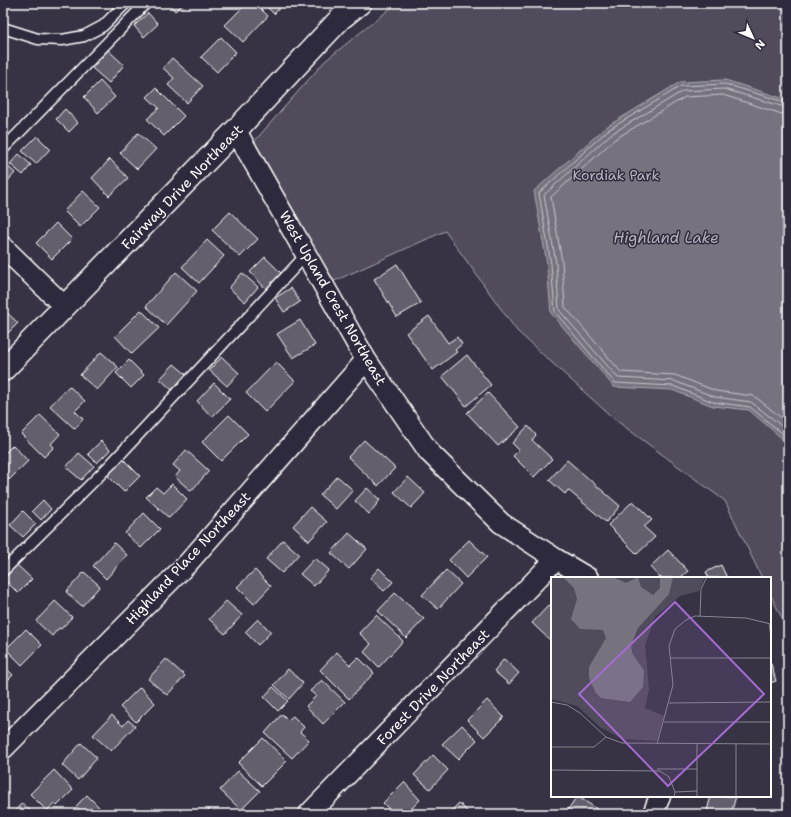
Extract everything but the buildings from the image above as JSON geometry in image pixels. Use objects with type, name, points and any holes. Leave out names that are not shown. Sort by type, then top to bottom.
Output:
[{"type":"street","name":"Fairway Drive Northeast","points":[[3,370],[236,131],[340,19],[360,3]]},
{"type":"street","name":"West Upland Crest Northeast","points":[[236,131],[366,360],[429,452],[500,523],[556,560],[586,577]]},
{"type":"street","points":[[3,247],[65,307]]},
{"type":"street","name":"Highland Place Northeast","points":[[3,749],[188,563],[366,360]]},
{"type":"street","name":"Forest Drive Northeast","points":[[309,814],[556,560]]},
{"type":"street","points":[[653,814],[660,797]]},
{"type":"lane","points":[[3,28],[38,39],[62,40],[84,36],[103,26],[126,3]]},
{"type":"lane","points":[[3,149],[146,3]]},
{"type":"lane","points":[[3,571],[111,464],[306,255]]},
{"type":"green space","name":"Kordiak Park","points":[[397,3],[788,3],[788,630],[771,596],[771,577],[762,577],[725,501],[613,418],[517,331],[445,231],[332,282],[252,144],[325,61]]},
{"type":"water","name":"Highland Lake","points":[[725,80],[788,100],[788,446],[785,441],[749,410],[713,406],[672,390],[614,387],[551,313],[547,264],[534,191],[606,127],[680,82]]}]
